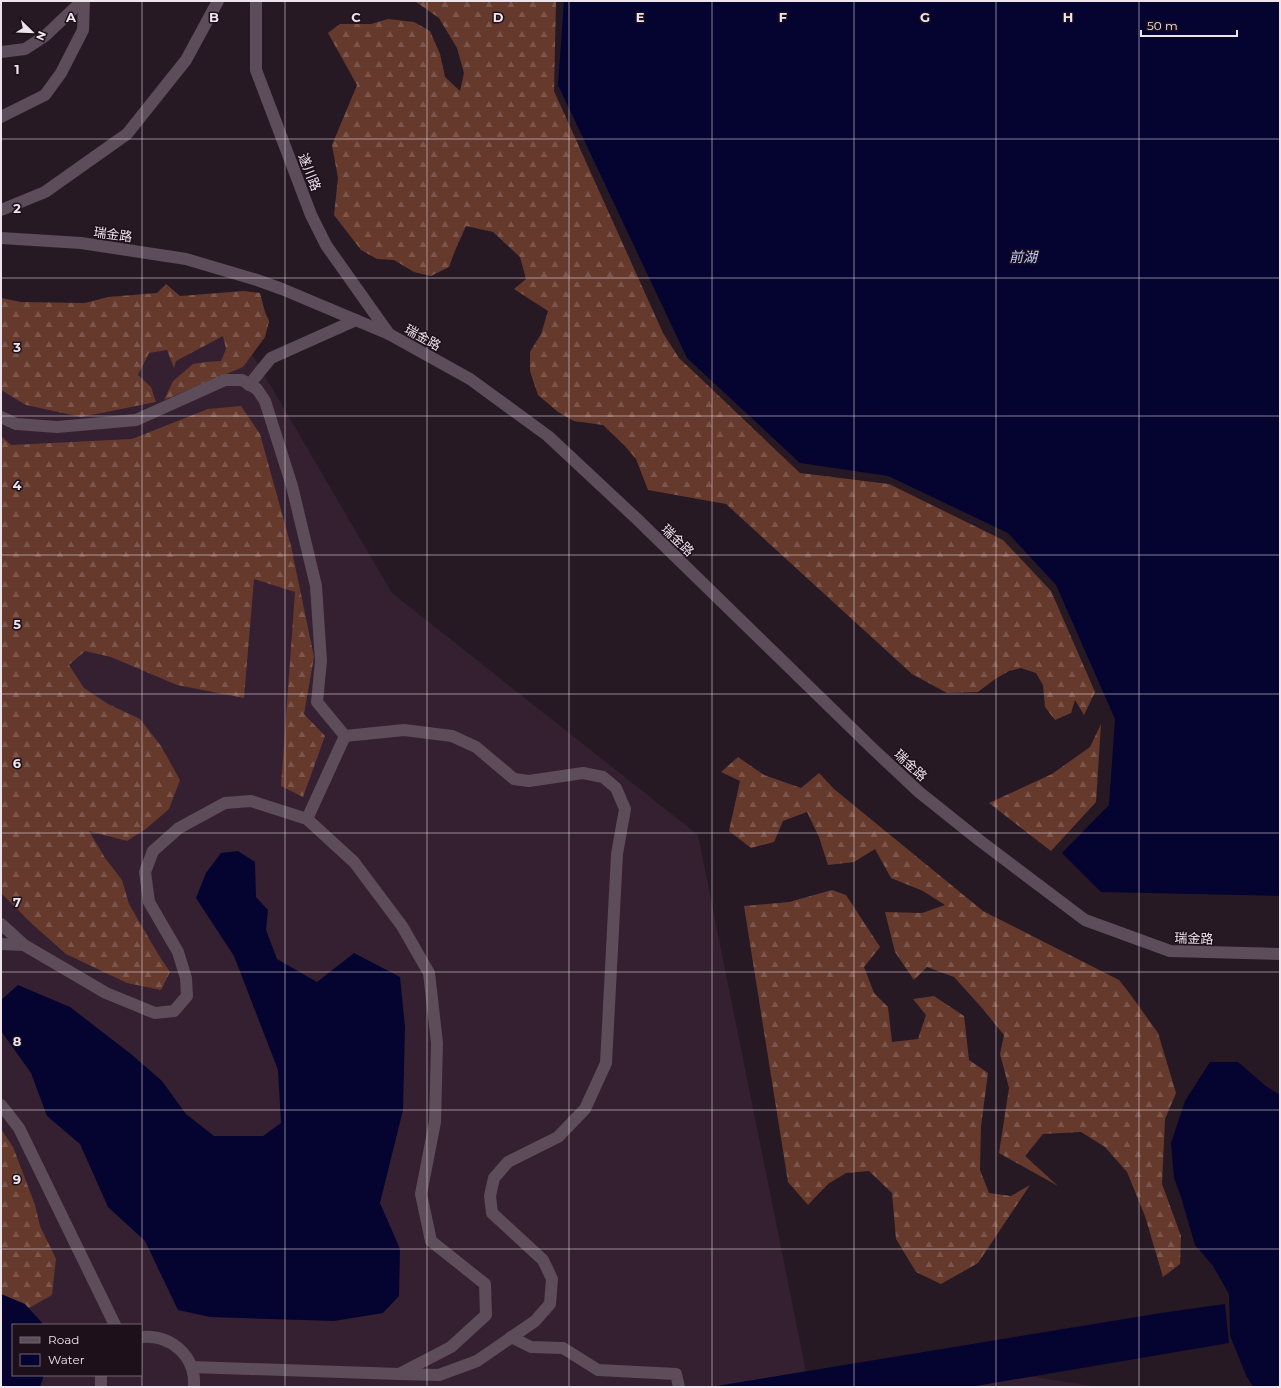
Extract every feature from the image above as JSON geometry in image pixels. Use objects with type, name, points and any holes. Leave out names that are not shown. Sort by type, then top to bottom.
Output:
[{"type":"street","points":[[1,52],[25,49],[45,36],[83,1]]},
{"type":"street","points":[[1,117],[45,95],[61,73],[83,30],[83,1]]},
{"type":"street","points":[[1,210],[44,192],[126,134],[186,60],[218,1]]},
{"type":"street","name":"遂川路","points":[[256,1],[256,70],[312,215],[326,245],[389,334]]},
{"type":"street","name":"瑞金路","points":[[1,238],[81,243],[186,259],[282,288],[389,334],[470,379],[548,436],[638,520],[919,792],[979,840],[1085,920],[1170,951],[1280,954]]},
{"type":"street","points":[[249,385],[271,358],[356,320]]},
{"type":"street","points":[[1,418],[16,424],[57,427],[136,420],[225,380],[242,380],[257,389],[265,401],[292,486],[316,586],[321,661],[317,702],[345,736]]},
{"type":"street","points":[[192,1367],[440,1375],[477,1361],[535,1321],[550,1304],[552,1279],[543,1260],[492,1213],[490,1196],[494,1178],[508,1162],[558,1137],[584,1109],[606,1063],[617,854],[624,809],[616,788],[603,777],[583,774],[529,781],[514,779],[476,747],[452,736],[404,730],[345,736]]},
{"type":"street","points":[[307,819],[345,736]]},
{"type":"street","points":[[1,924],[24,945],[106,993],[155,1013],[174,1011],[187,996],[186,978],[178,952],[149,902],[145,872],[153,851],[179,828],[225,803],[251,801],[307,819],[354,862],[402,926],[429,973],[437,1043],[435,1122],[421,1194],[432,1241],[484,1284],[486,1315],[451,1347],[399,1374]]},
{"type":"street","points":[[1,944],[24,945]]},
{"type":"street","points":[[1,1105],[19,1128],[115,1324]]},
{"type":"street","points":[[142,1336],[164,1338],[176,1345],[186,1355],[192,1367],[194,1387]]},
{"type":"street","points":[[511,1337],[531,1347],[563,1348],[598,1370],[676,1374],[679,1387]]},
{"type":"street","points":[[101,1376],[101,1387]]},
{"type":"shaded area","points":[[222,303],[392,593],[698,835],[809,1387],[1,1387],[1,341]]},
{"type":"shaded area","points":[[1015,1374],[1099,1387],[939,1387]]},
{"type":"green space","points":[[556,1],[554,91],[663,333],[679,358],[800,473],[889,484],[1003,540],[1051,591],[1095,692],[1084,715],[1075,700],[1071,713],[1055,720],[1045,707],[1043,685],[1036,673],[1021,668],[1009,671],[995,679],[978,692],[947,693],[912,674],[726,504],[648,490],[636,459],[603,425],[574,421],[558,412],[538,395],[530,371],[530,352],[541,334],[548,311],[514,289],[526,279],[520,257],[493,232],[466,226],[449,267],[431,276],[414,272],[394,260],[377,259],[361,250],[334,215],[338,178],[332,145],[357,85],[328,33],[340,24],[371,24],[388,19],[414,22],[430,31],[440,54],[445,77],[460,91],[464,73],[457,48],[439,18],[416,2],[393,2]]},
{"type":"green space","points":[[166,284],[180,296],[244,291],[260,293],[269,321],[265,337],[243,367],[164,400],[173,381],[193,364],[221,361],[226,349],[223,336],[176,361],[174,368],[167,350],[149,353],[138,375],[151,387],[156,402],[81,417],[26,405],[1,390],[1,298],[21,302],[85,303],[108,297],[157,293]]},
{"type":"green space","points":[[241,406],[260,434],[291,546],[314,657],[304,714],[325,736],[303,797],[281,786],[295,592],[254,579],[244,698],[177,685],[111,657],[85,651],[69,665],[84,688],[108,704],[140,719],[161,746],[180,780],[169,809],[147,828],[127,841],[89,831],[105,858],[122,880],[129,904],[170,972],[161,990],[127,983],[66,954],[31,923],[1,893],[1,436],[11,445],[132,439],[208,409]]},
{"type":"green space","points":[[1101,724],[1096,802],[1051,851],[989,803],[1052,774],[1090,747]]},
{"type":"green space","points":[[738,757],[764,775],[801,788],[819,773],[834,789],[983,911],[1119,980],[1158,1033],[1176,1093],[1165,1119],[1162,1184],[1181,1236],[1180,1264],[1163,1277],[1145,1216],[1127,1172],[1105,1147],[1081,1132],[1043,1134],[1025,1156],[1058,1186],[999,1153],[1009,1088],[1000,1054],[1004,1035],[954,977],[927,967],[914,980],[895,952],[885,912],[922,913],[945,905],[923,891],[891,878],[875,849],[854,862],[828,865],[819,837],[807,812],[783,821],[774,842],[751,848],[729,831],[740,781],[721,772]]},
{"type":"green space","points":[[832,890],[846,895],[880,947],[864,967],[874,993],[888,1007],[892,1042],[918,1039],[926,1015],[913,999],[934,996],[964,1016],[969,1060],[988,1073],[981,1126],[980,1170],[989,1193],[1011,1196],[1030,1185],[978,1263],[941,1284],[916,1272],[896,1239],[892,1193],[869,1171],[846,1173],[828,1184],[808,1205],[788,1182],[744,906],[789,902]]},
{"type":"green space","points":[[1,1129],[13,1147],[35,1205],[40,1226],[56,1259],[52,1295],[15,1316],[1,1317]]},
{"type":"water","name":"前湖","points":[[564,1],[1280,1],[1280,896],[1101,892],[1062,853],[1109,805],[1115,719],[1056,585],[1008,533],[888,476],[800,463],[687,358],[558,85]]},
{"type":"water","points":[[238,851],[255,862],[256,897],[268,910],[266,930],[277,959],[317,982],[354,953],[400,977],[405,1027],[403,1110],[380,1203],[400,1249],[399,1296],[383,1313],[334,1321],[210,1317],[178,1310],[145,1241],[108,1207],[80,1144],[47,1116],[31,1073],[1,1031],[1,1000],[18,985],[70,1007],[131,1054],[162,1081],[186,1114],[214,1136],[263,1136],[281,1123],[278,1070],[234,956],[196,898],[206,873],[221,853]]},
{"type":"water","points":[[1210,1062],[1238,1062],[1267,1087],[1280,1095],[1280,1387],[1253,1387],[1246,1375],[1230,1336],[1229,1294],[1213,1266],[1195,1245],[1174,1178],[1171,1143],[1185,1101]]},
{"type":"water","points":[[1,1294],[25,1304],[43,1324],[12,1324],[12,1376],[44,1376],[40,1387],[1,1387]]},
{"type":"water","points":[[1225,1304],[1229,1343],[970,1387],[710,1387],[1161,1313]]}]
